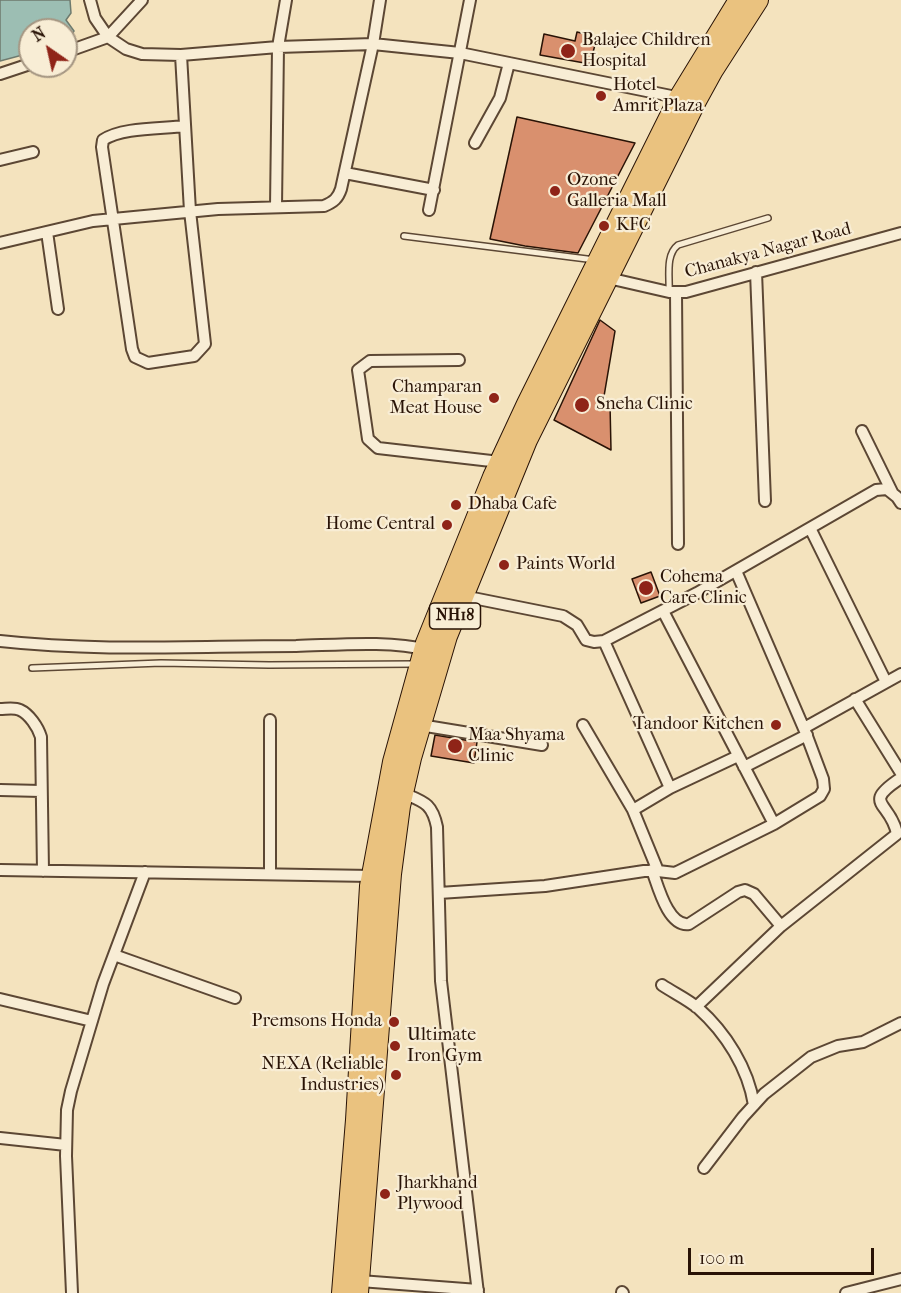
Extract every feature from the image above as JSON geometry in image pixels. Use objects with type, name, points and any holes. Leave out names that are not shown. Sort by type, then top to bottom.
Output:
[{"type":"highway","name":"NH18","points":[[342,1293],[372,876],[393,762],[428,656],[500,462],[603,269],[738,0]]},
{"type":"highway","name":"NH18","points":[[688,100],[713,70],[758,0]]},
{"type":"highway","name":"NH18","points":[[359,1287],[391,874],[403,793],[420,725],[428,656],[463,596],[603,269]]},
{"type":"street","points":[[90,0],[95,18],[108,37],[126,49],[142,54],[181,55],[278,47],[373,44],[460,53],[688,100]]},
{"type":"street","points":[[78,48],[108,37],[142,0]]},
{"type":"street","points":[[276,207],[278,47],[286,0]]},
{"type":"street","points":[[0,243],[113,219],[190,212],[324,206],[332,202],[338,198],[345,173],[373,44],[380,0]]},
{"type":"street","points":[[429,210],[470,0]]},
{"type":"street","points":[[181,55],[190,212],[205,344],[194,356],[147,363],[135,357],[132,349],[102,147],[103,140],[125,132],[185,126]]},
{"type":"street","points":[[475,143],[500,98],[510,63]]},
{"type":"street","points":[[0,74],[18,68]]},
{"type":"street","points":[[0,160],[33,152]]},
{"type":"street","points":[[345,173],[434,190]]},
{"type":"street","points":[[47,232],[58,309]]},
{"type":"street","name":"Chanakya Nagar Road","points":[[603,269],[673,292],[686,292],[901,233]]},
{"type":"street","points":[[756,272],[765,501]]},
{"type":"street","points":[[673,292],[678,544]]},
{"type":"street","points":[[459,360],[370,361],[362,366],[358,370],[368,439],[378,448],[500,462]]},
{"type":"street","points":[[862,431],[892,492],[901,503]]},
{"type":"street","points":[[463,596],[563,616],[577,626],[586,640],[604,641],[736,571],[876,490],[882,488],[892,492]]},
{"type":"street","points":[[810,528],[886,682]]},
{"type":"street","points":[[439,893],[545,886],[655,871],[675,873],[774,824],[812,803],[820,796],[824,789],[823,778],[736,571]]},
{"type":"street","points":[[663,611],[774,824]]},
{"type":"street","points":[[0,641],[119,647],[379,644],[428,656]]},
{"type":"street","points":[[604,641],[670,788]]},
{"type":"street","points":[[744,767],[855,699],[901,674]]},
{"type":"street","points":[[696,1007],[781,926],[897,834],[895,825],[882,805],[880,797],[883,790],[901,775],[855,699]]},
{"type":"street","points":[[0,709],[18,709],[39,729],[43,871]]},
{"type":"street","points":[[270,720],[270,874]]},
{"type":"street","points":[[420,725],[542,745]]},
{"type":"street","points":[[583,726],[633,810],[668,910],[675,922],[683,925],[689,924],[738,892],[745,890],[753,894],[781,926]]},
{"type":"street","points":[[633,810],[670,788],[738,756]]},
{"type":"street","points":[[0,790],[41,791]]},
{"type":"street","points":[[359,1287],[478,1291],[441,981],[437,827],[434,813],[426,803],[403,793]]},
{"type":"street","points":[[0,870],[372,876]]},
{"type":"street","points":[[72,1293],[65,1127],[71,1091],[114,955],[145,872]]},
{"type":"street","points":[[114,955],[235,998]]},
{"type":"street","points":[[662,985],[696,1007],[712,1022],[740,1062],[750,1084],[753,1105]]},
{"type":"street","points":[[0,999],[92,1021]]},
{"type":"street","points":[[704,1168],[753,1105],[812,1058],[838,1046],[863,1042],[901,1023]]},
{"type":"street","points":[[0,1138],[66,1145]]},
{"type":"street","points":[[846,1293],[866,1291],[901,1279]]},
{"type":"lane","points":[[673,292],[670,256],[672,250],[678,245],[768,218]]},
{"type":"lane","points":[[404,236],[603,269]]},
{"type":"lane","points":[[32,668],[161,663],[269,665],[428,656]]},
{"type":"water","points":[[0,0],[70,0],[71,13],[67,18],[18,18],[18,56],[0,61]]},
{"type":"building","points":[[577,32],[597,37],[590,64],[540,55],[544,34],[575,41]]},
{"type":"building","name":"Ozone Galleria Mall","points":[[517,117],[635,143],[578,253],[490,239]]},
{"type":"building","points":[[600,320],[615,331],[603,402],[610,404],[611,450],[554,420]]},
{"type":"building","points":[[651,572],[660,596],[641,603],[632,579]]},
{"type":"building","points":[[435,735],[477,742],[474,763],[431,756]]},
{"type":"place","name":"Balajee Children Hospital","points":[[568,51]]},
{"type":"place","name":"Hotel Amrit Plaza","points":[[601,96]]},
{"type":"place","name":"Ozone Galleria Mall","points":[[555,191]]},
{"type":"place","name":"KFC","points":[[604,226]]},
{"type":"place","name":"Champaran Meat House","points":[[494,398]]},
{"type":"place","name":"Sneha Clinic","points":[[582,405]]},
{"type":"place","name":"Dhaba Cafe","points":[[456,505]]},
{"type":"place","name":"Home Central","points":[[447,525]]},
{"type":"place","name":"Paints World","points":[[504,565]]},
{"type":"place","name":"Cohema Care Clinic","points":[[646,588]]},
{"type":"place","name":"Tandoor Kitchen","points":[[776,725]]},
{"type":"place","name":"Maa Shyama Clinic","points":[[455,746]]},
{"type":"place","name":"Premsons Honda","points":[[394,1022]]},
{"type":"place","name":"Ultimate Iron Gym","points":[[395,1046]]},
{"type":"place","name":"NEXA (Reliable Industries)","points":[[396,1075]]},
{"type":"place","name":"Jharkhand Plywood","points":[[385,1194]]}]
